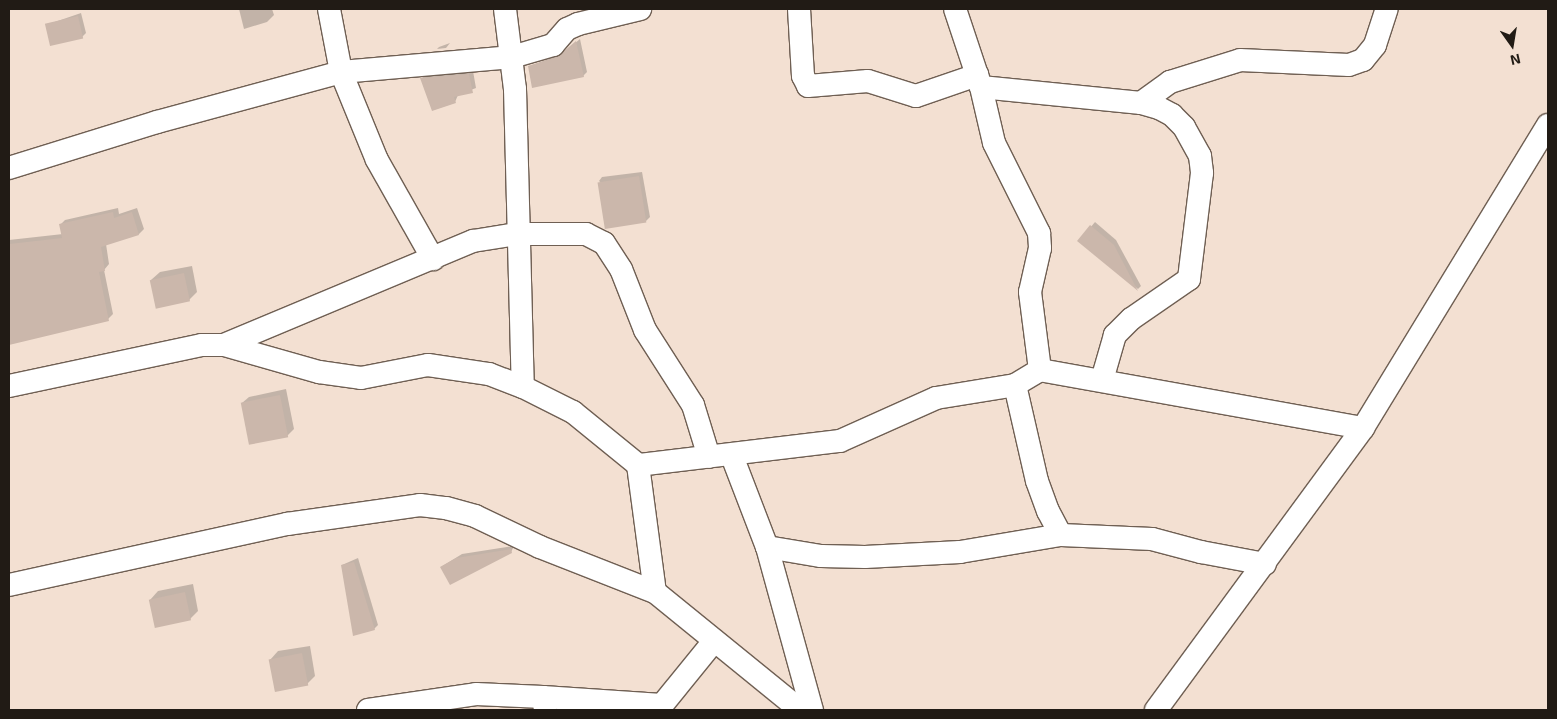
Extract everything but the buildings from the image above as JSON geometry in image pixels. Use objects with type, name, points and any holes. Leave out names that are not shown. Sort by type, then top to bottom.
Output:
[{"type":"street","points":[[329,9],[341,72],[377,160],[433,258]]},
{"type":"street","points":[[504,9],[512,57],[518,166],[517,234],[523,387]]},
{"type":"street","points":[[9,168],[157,122],[341,72],[512,57],[552,45],[567,28],[640,9]]},
{"type":"street","points":[[799,9],[803,76],[808,86],[868,81],[916,96],[979,81],[1141,102],[1159,108],[1178,120],[1200,156],[1202,173],[1189,279],[1124,325],[1110,346],[1102,380]]},
{"type":"street","points":[[955,9],[979,81],[994,143],[1040,233],[1040,248],[1030,292],[1040,370]]},
{"type":"street","points":[[1141,102],[1170,82],[1240,60],[1349,65],[1363,60],[1375,45],[1387,9]]},
{"type":"street","points":[[1156,710],[1363,428],[1548,126]]},
{"type":"street","points":[[224,345],[473,242],[517,234],[586,234],[604,244],[621,269],[645,330],[693,405],[709,456]]},
{"type":"street","points":[[9,386],[202,345],[224,345],[319,372],[361,378],[428,365],[489,374],[523,387],[573,412],[638,465],[655,592]]},
{"type":"street","points":[[638,465],[709,456],[732,456],[840,441],[936,398],[1015,386],[1040,370],[1363,428]]},
{"type":"street","points":[[1015,386],[1037,481],[1048,511],[1061,535]]},
{"type":"street","points":[[732,456],[767,547],[812,710]]},
{"type":"street","points":[[9,584],[287,524],[420,505],[475,516],[540,548],[655,592],[800,710]]},
{"type":"street","points":[[767,547],[821,556],[865,557],[960,552],[1061,535],[1152,539],[1265,564]]},
{"type":"street","points":[[368,710],[476,694],[544,704],[660,707],[714,641]]}]
